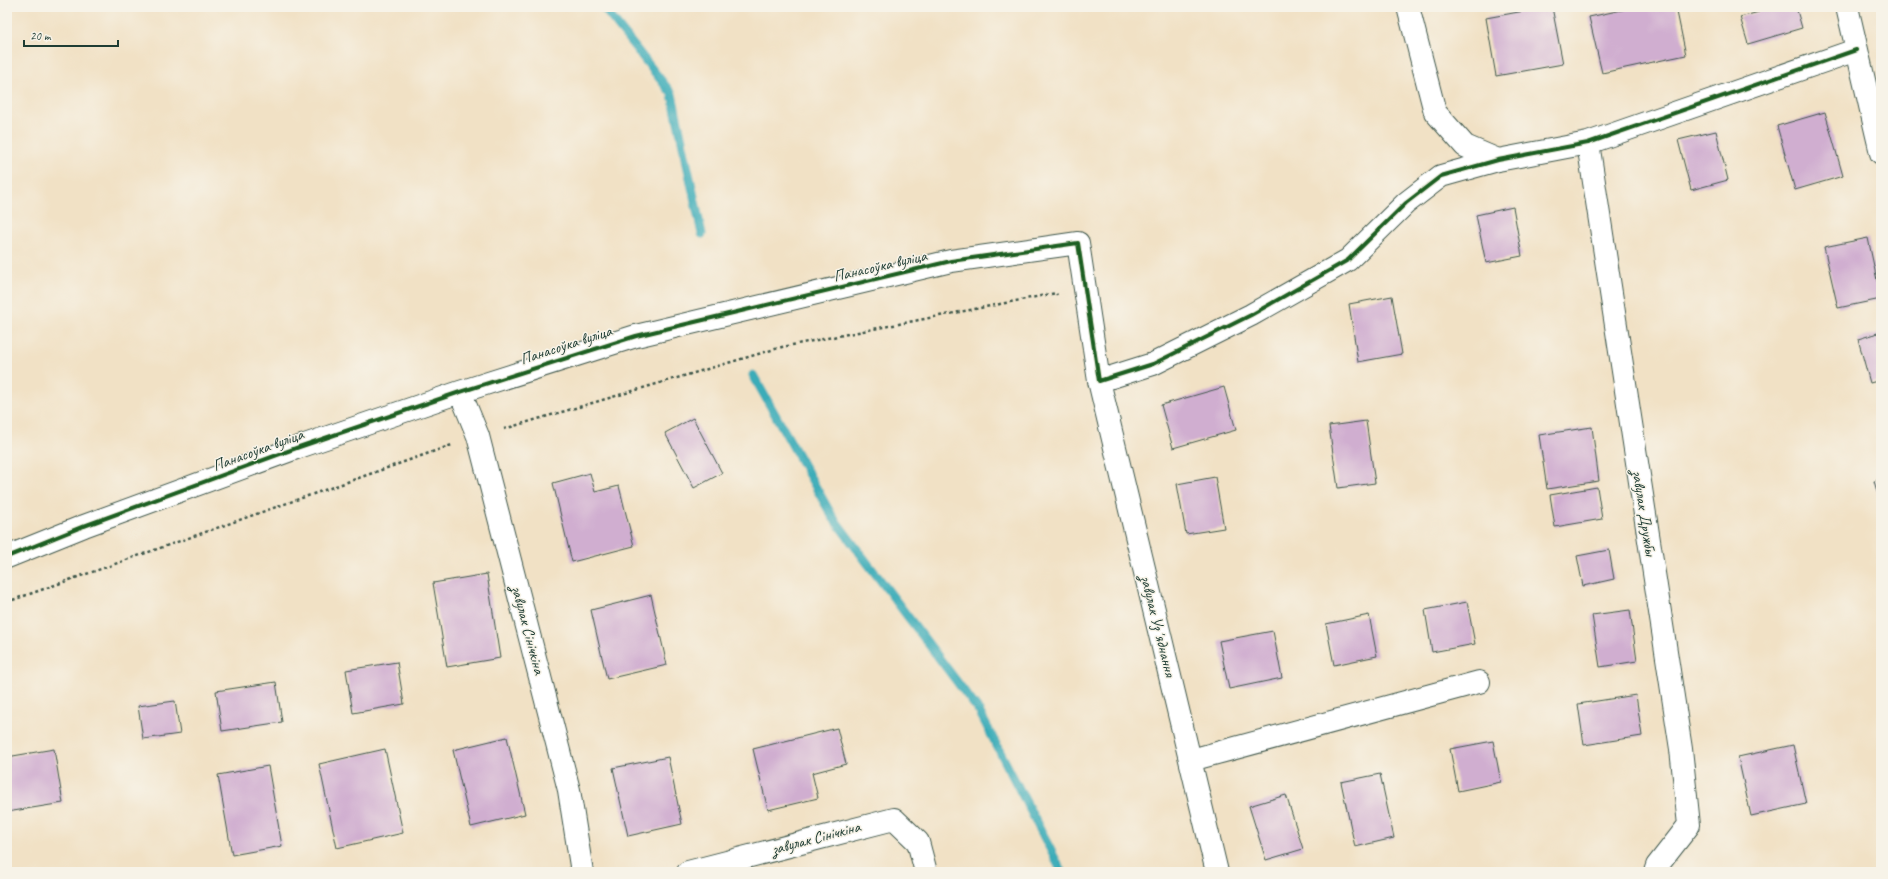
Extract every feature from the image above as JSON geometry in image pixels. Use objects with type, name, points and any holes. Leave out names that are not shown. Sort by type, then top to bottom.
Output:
[{"type":"street","points":[[1408,7],[1435,112],[1465,146],[1498,160]]},
{"type":"street","points":[[1847,7],[1856,50],[1876,112],[1881,153]]},
{"type":"street","points":[[1099,381],[1153,364],[1251,315],[1348,260],[1406,203],[1441,176],[1498,160],[1588,143],[1856,50]]},
{"type":"street","name":"завулак Дружбы","points":[[1588,143],[1681,749],[1689,825],[1657,866],[1655,872]]},
{"type":"street","name":"Панасоўка вуліца","points":[[7,557],[84,526],[292,450],[460,392],[636,336],[951,261],[1078,243],[1090,316]]},
{"type":"street","name":"завулак Узʼяднання","points":[[1090,316],[1099,381],[1217,872]]},
{"type":"street","name":"завулак Сінічкіна","points":[[460,392],[478,436],[569,790],[582,872]]},
{"type":"street","points":[[1191,760],[1479,682]]},
{"type":"street","name":"завулак Сінічкіна","points":[[688,872],[894,819],[918,842],[926,872]]},
{"type":"path","points":[[7,602],[478,436],[782,347],[1056,293],[1058,301]]},
{"type":"building","points":[[1552,7],[1563,64],[1496,76],[1486,18]]},
{"type":"building","points":[[1636,7],[1676,7],[1686,55],[1602,73],[1589,17]]},
{"type":"building","points":[[1757,7],[1796,7],[1802,28],[1748,44],[1740,17],[1759,12]]},
{"type":"building","points":[[1825,112],[1843,176],[1795,190],[1777,126]]},
{"type":"building","points":[[1716,131],[1728,180],[1691,190],[1678,140]]},
{"type":"building","points":[[1513,207],[1522,256],[1486,263],[1476,215]]},
{"type":"building","points":[[1868,238],[1881,299],[1838,308],[1824,247]]},
{"type":"building","points":[[1392,296],[1402,354],[1358,362],[1349,304]]},
{"type":"building","points":[[1881,332],[1881,380],[1870,383],[1858,339]]},
{"type":"building","points":[[1224,387],[1236,430],[1173,448],[1161,405]]},
{"type":"building","points":[[693,418],[722,473],[694,488],[665,433]]},
{"type":"building","points":[[1366,421],[1375,483],[1338,488],[1329,426]]},
{"type":"building","points":[[1592,427],[1599,481],[1547,489],[1539,435]]},
{"type":"building","points":[[590,473],[595,492],[619,486],[634,546],[572,562],[553,483]]},
{"type":"building","points":[[1215,477],[1224,528],[1186,534],[1177,484]]},
{"type":"building","points":[[1881,479],[1881,505],[1874,481]]},
{"type":"building","points":[[1597,487],[1602,519],[1555,527],[1550,495]]},
{"type":"building","points":[[1609,550],[1614,579],[1583,586],[1577,556]]},
{"type":"building","points":[[487,574],[500,658],[447,667],[433,583]]},
{"type":"building","points":[[651,595],[667,665],[607,679],[591,610]]},
{"type":"building","points":[[1467,602],[1475,644],[1432,652],[1425,610]]},
{"type":"building","points":[[1630,610],[1637,661],[1600,667],[1592,615]]},
{"type":"building","points":[[1369,615],[1377,656],[1334,665],[1326,624]]},
{"type":"building","points":[[1273,631],[1282,678],[1229,689],[1219,641]]},
{"type":"building","points":[[397,662],[404,704],[353,713],[346,670]]},
{"type":"building","points":[[276,682],[282,722],[222,731],[216,691]]},
{"type":"building","points":[[1636,695],[1642,736],[1584,745],[1578,704]]},
{"type":"building","points":[[175,701],[180,734],[143,739],[138,706]]},
{"type":"building","points":[[837,728],[846,764],[812,773],[818,798],[768,810],[753,749]]},
{"type":"building","points":[[507,737],[525,814],[471,827],[453,750]]},
{"type":"building","points":[[1493,741],[1501,782],[1458,791],[1450,749]]},
{"type":"building","points":[[1793,745],[1806,804],[1751,816],[1738,757]]},
{"type":"building","points":[[54,749],[63,803],[7,812],[7,757]]},
{"type":"building","points":[[385,749],[403,833],[337,848],[319,764]]},
{"type":"building","points":[[668,757],[682,824],[628,836],[613,768]]},
{"type":"building","points":[[268,766],[282,846],[232,855],[218,775]]},
{"type":"building","points":[[1380,774],[1394,838],[1355,847],[1341,782]]},
{"type":"building","points":[[1286,795],[1303,849],[1266,860],[1249,806]]},
{"type":"waterway","points":[[603,7],[672,94],[702,234]]},
{"type":"waterway","points":[[753,375],[832,516],[979,711],[1062,872]]},
{"type":"cycle path","points":[[7,557],[84,526],[299,447],[460,392],[636,336],[951,261],[1078,243],[1099,381],[1153,364],[1251,315],[1348,260],[1406,203],[1441,176],[1498,160],[1588,143],[1856,50]]}]
